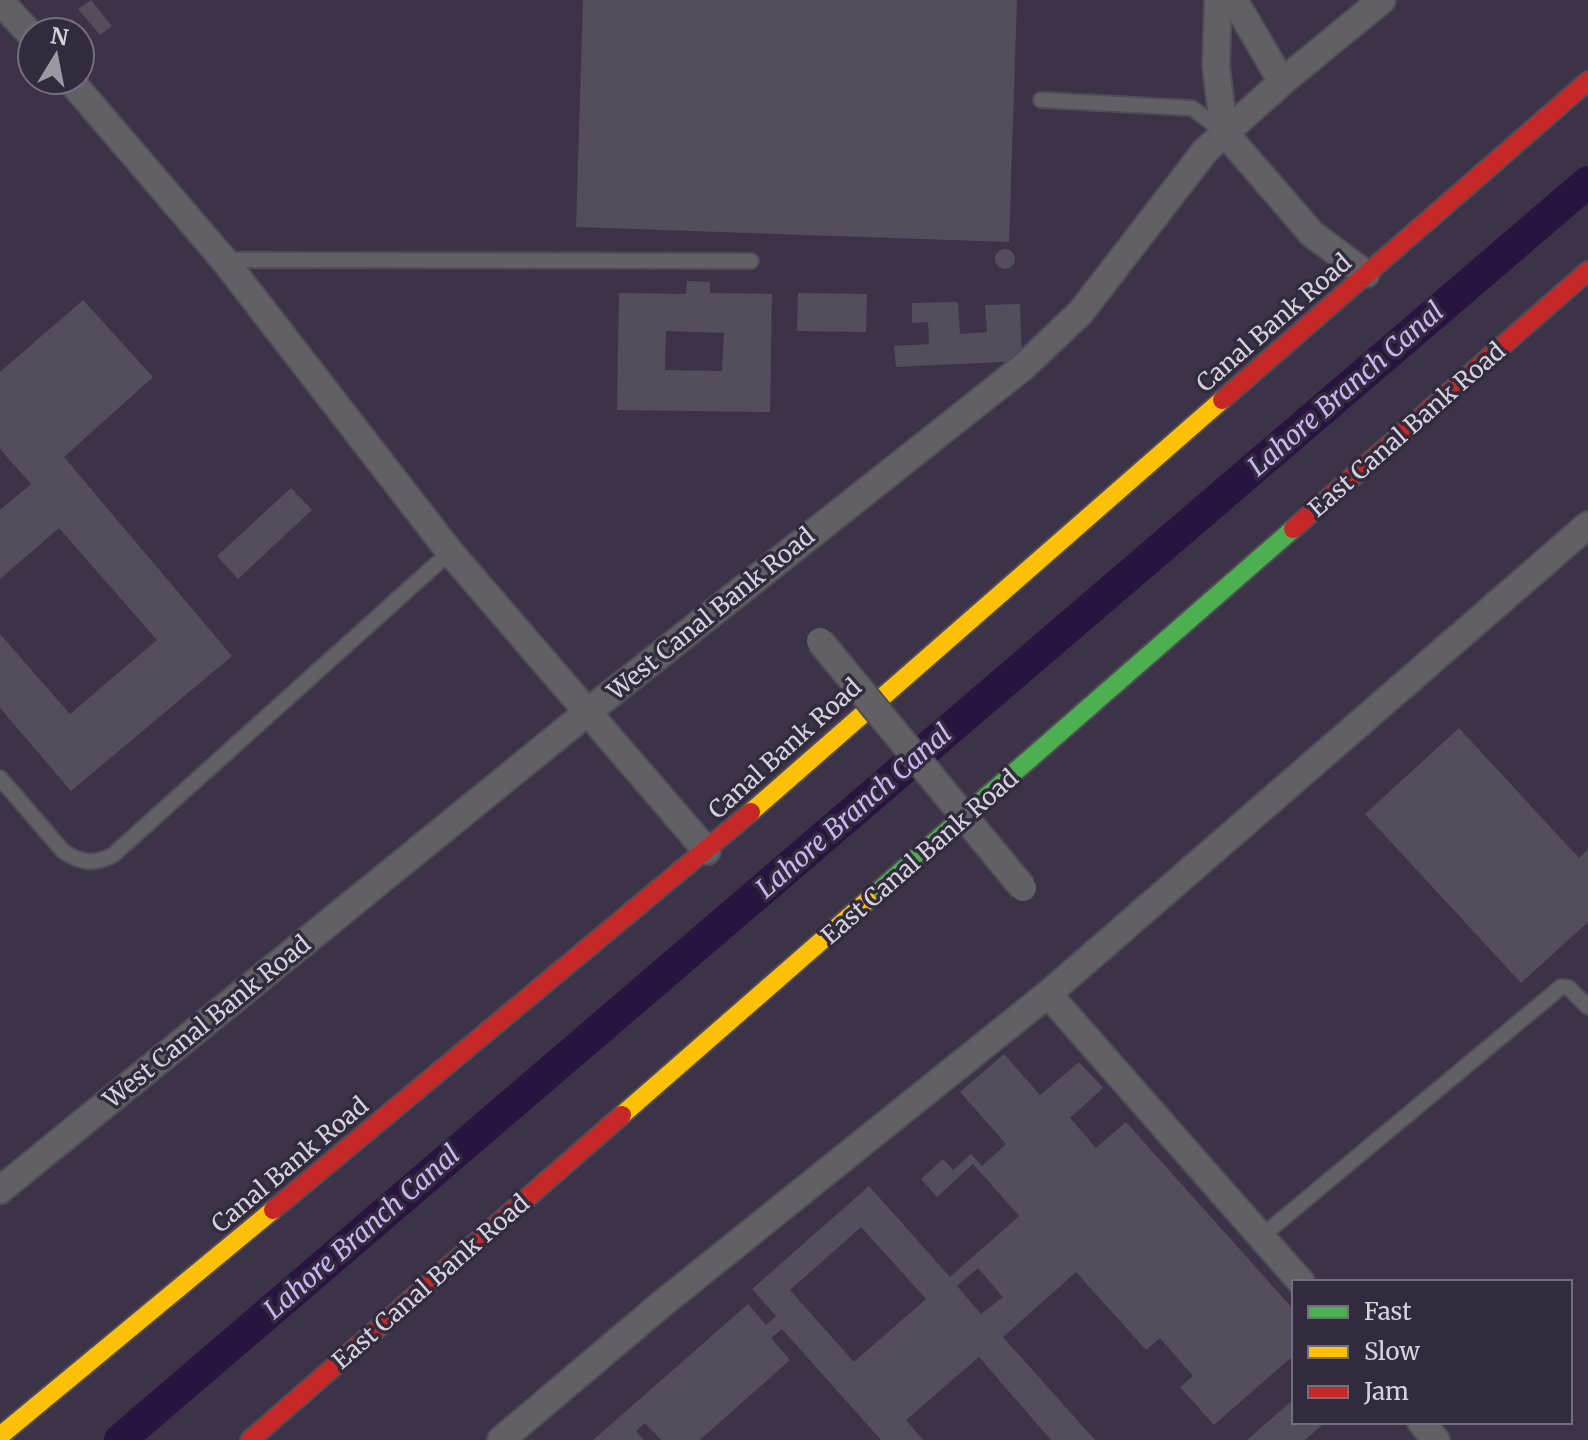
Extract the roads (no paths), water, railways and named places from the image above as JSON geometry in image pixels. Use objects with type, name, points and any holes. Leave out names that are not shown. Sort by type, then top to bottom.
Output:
[{"type":"highway","name":"Canal Bank Road","points":[[0,1436],[707,851],[1588,81]]},
{"type":"highway","name":"East Canal Bank Road","points":[[250,1440],[1588,271]]},
{"type":"street","points":[[1218,0],[1216,66],[1224,132],[1312,234],[1366,274]]},
{"type":"street","points":[[1234,0],[1282,82]]},
{"type":"street","name":"West Canal Bank Road","points":[[0,1190],[589,711],[1023,367],[1081,312],[1205,151],[1282,82],[1382,0]]},
{"type":"street","points":[[0,1],[16,18]]},
{"type":"street","points":[[84,96],[224,260],[450,552],[707,851]]},
{"type":"street","points":[[501,1440],[663,1303],[1048,994],[1588,525]]},
{"type":"street","points":[[820,641],[1023,888]]},
{"type":"street","points":[[1048,994],[1299,1280]]},
{"type":"street","points":[[1423,1424],[1436,1440]]},
{"type":"lane","points":[[1041,100],[1192,108],[1224,132]]},
{"type":"lane","points":[[224,260],[751,261]]},
{"type":"lane","points":[[0,778],[63,851],[73,859],[102,861],[113,855],[450,552]]},
{"type":"lane","points":[[1262,1236],[1561,987],[1569,988],[1588,1007]]},
{"type":"waterway","name":"Lahore Branch Canal","points":[[120,1440],[1588,182]]}]
